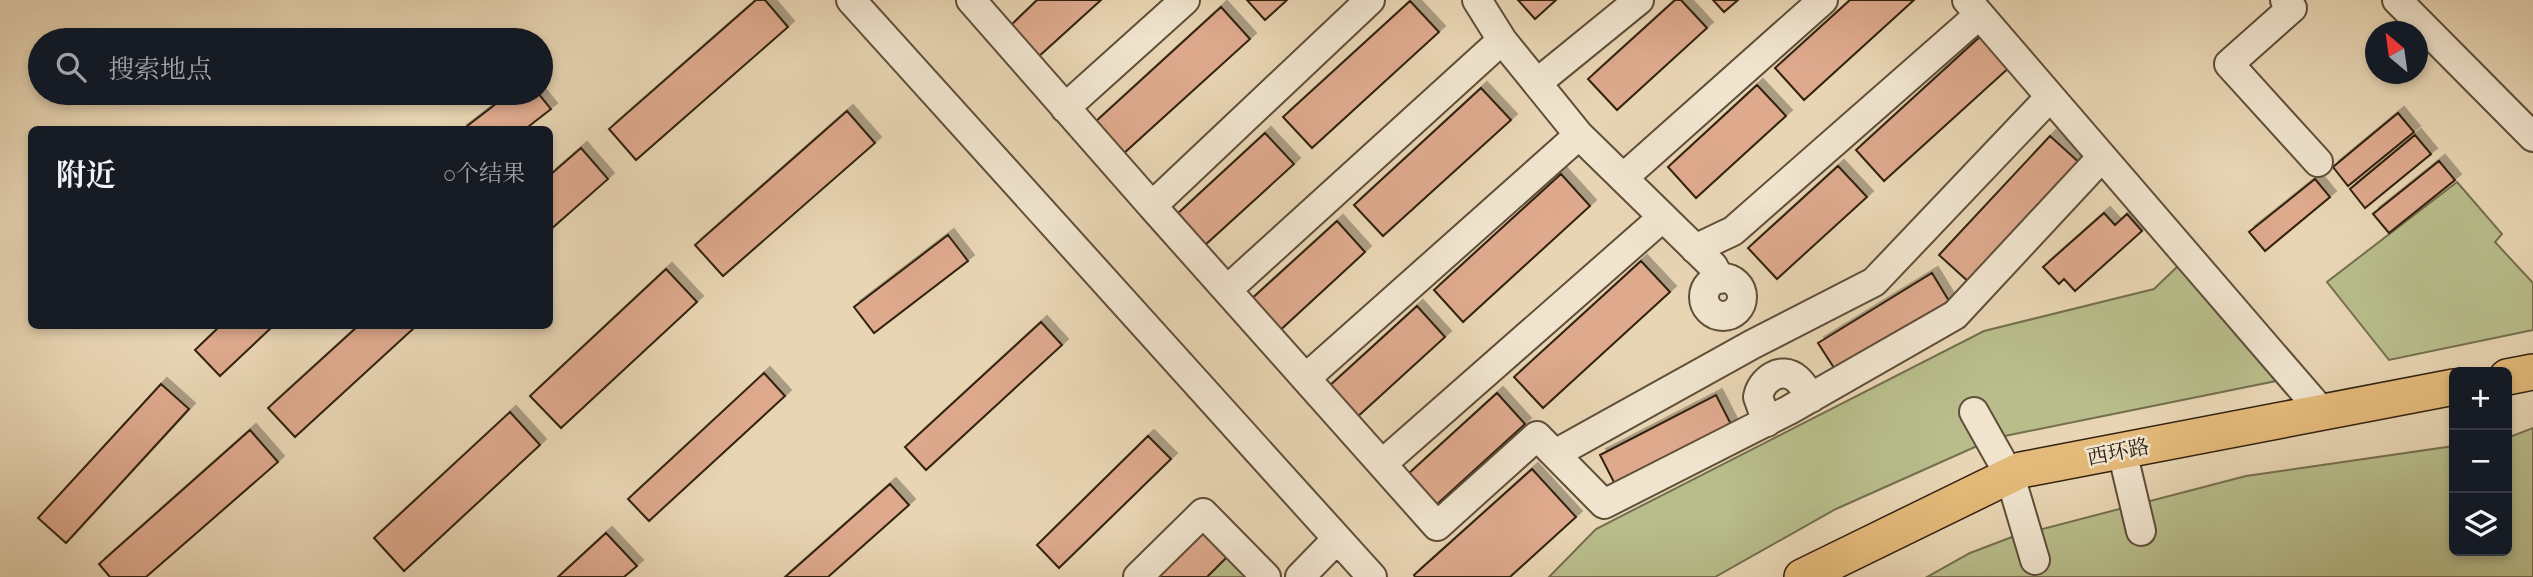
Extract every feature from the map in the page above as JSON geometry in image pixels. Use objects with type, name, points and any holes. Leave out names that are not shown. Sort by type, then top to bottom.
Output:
[{"type":"main road","points":[[2512,376],[2533,372]]},
{"type":"main road","name":"西环路","points":[[1802,577],[2021,470],[2449,388]]},
{"type":"street","points":[[851,0],[1372,577]]},
{"type":"street","points":[[1065,108],[1185,0]]},
{"type":"street","points":[[1152,206],[1370,0]]},
{"type":"street","points":[[1477,0],[1502,40],[1579,135],[1713,266],[1720,279],[1731,280],[1741,288],[1742,300],[1737,312],[1771,377]]},
{"type":"street","points":[[1537,83],[1639,0]]},
{"type":"street","points":[[1623,178],[1823,0]]},
{"type":"street","points":[[2285,0],[2292,8],[2229,64],[2318,162]]},
{"type":"street","points":[[2397,0],[2533,137]]},
{"type":"street","points":[[984,5],[1065,108],[1437,526],[1537,436],[1604,504],[1811,398],[1955,315],[2102,157]]},
{"type":"street","points":[[1695,248],[1733,231],[1973,7],[2323,413]]},
{"type":"street","points":[[1227,290],[1502,40]]},
{"type":"street","points":[[1555,454],[1754,344],[1874,282],[2050,97]]},
{"type":"street","points":[[1306,378],[1579,135]]},
{"type":"street","points":[[1382,464],[1662,217]]},
{"type":"street","points":[[1767,422],[1758,397],[1764,383],[1771,377],[1784,374],[1792,376],[1811,398]]},
{"type":"street","points":[[1974,412],[2010,476],[2035,560]]},
{"type":"street","points":[[2122,452],[2141,531]]},
{"type":"street","points":[[1138,577],[1203,513],[1266,577]]},
{"type":"street","points":[[1300,577],[1337,539]]},
{"type":"green space","points":[[2457,182],[2502,234],[2495,242],[2533,283],[2533,330],[2389,360],[2327,282]]},
{"type":"green space","points":[[2179,265],[2276,381],[1995,438],[1836,509],[1715,577],[1549,577],[1596,529],[1984,331],[2154,289]]},
{"type":"green space","points":[[2533,428],[2533,577],[1927,577],[1970,553],[2012,537],[2246,476],[2449,447],[2449,556],[2512,556],[2512,436]]},
{"type":"green space","points":[[1202,527],[1248,577],[1207,577]]},
{"type":"building","points":[[756,0],[765,0],[788,27],[636,160],[609,129]]},
{"type":"building","points":[[1037,0],[1101,0],[1037,58],[1009,27]]},
{"type":"building","points":[[1247,0],[1287,0],[1265,20]]},
{"type":"building","points":[[1518,0],[1556,0],[1535,19]]},
{"type":"building","points":[[1675,0],[1681,0],[1707,28],[1617,110],[1588,79]]},
{"type":"building","points":[[1713,0],[1738,0],[1724,12]]},
{"type":"building","points":[[1850,0],[1914,0],[1804,100],[1775,68]]},
{"type":"building","points":[[1410,1],[1439,32],[1312,148],[1283,117]]},
{"type":"building","points":[[1221,7],[1250,39],[1123,154],[1094,123]]},
{"type":"building","points":[[1983,34],[2012,65],[1884,181],[1856,150]]},
{"type":"building","points":[[1757,85],[1786,116],[1696,198],[1668,167]]},
{"type":"building","points":[[1481,88],[1511,120],[1383,236],[1354,205]]},
{"type":"building","points":[[494,105],[548,105],[551,109],[529,126],[467,126]]},
{"type":"building","points":[[847,111],[875,143],[723,276],[695,245]]},
{"type":"building","points":[[2398,113],[2414,132],[2348,186],[2333,167]]},
{"type":"building","points":[[1265,133],[1294,164],[1204,246],[1176,215]]},
{"type":"building","points":[[2415,135],[2431,154],[2365,208],[2350,189]]},
{"type":"building","points":[[2050,136],[2082,165],[1971,284],[1939,255]]},
{"type":"building","points":[[581,148],[608,179],[553,227],[553,172]]},
{"type":"building","points":[[2439,161],[2455,180],[2389,233],[2373,214]]},
{"type":"building","points":[[1838,166],[1867,197],[1777,279],[1748,248]]},
{"type":"building","points":[[1561,174],[1590,206],[1463,322],[1434,290]]},
{"type":"building","points":[[2315,179],[2330,197],[2265,251],[2249,232]]},
{"type":"building","points":[[2104,213],[2115,225],[2127,214],[2142,231],[2075,291],[2064,279],[2059,284],[2043,267]]},
{"type":"building","points":[[1337,221],[1365,252],[1276,334],[1247,303]]},
{"type":"building","points":[[948,235],[968,261],[874,333],[854,307]]},
{"type":"building","points":[[1641,261],[1670,292],[1543,408],[1514,377]]},
{"type":"building","points":[[666,269],[697,302],[561,428],[530,396]]},
{"type":"building","points":[[1932,273],[1949,301],[1836,371],[1818,343]]},
{"type":"building","points":[[1417,306],[1445,337],[1355,419],[1327,388]]},
{"type":"building","points":[[1041,322],[1062,345],[926,470],[905,447]]},
{"type":"building","points":[[217,329],[270,329],[220,376],[195,350]]},
{"type":"building","points":[[355,329],[413,329],[295,437],[268,408]]},
{"type":"building","points":[[764,373],[785,396],[649,521],[628,499]]},
{"type":"building","points":[[161,384],[189,409],[66,543],[38,518]]},
{"type":"building","points":[[1497,393],[1525,424],[1435,506],[1407,475]]},
{"type":"building","points":[[1716,395],[1736,434],[1620,494],[1600,455]]},
{"type":"building","points":[[510,412],[540,445],[404,571],[374,538]]},
{"type":"building","points":[[250,430],[278,462],[146,577],[110,577],[99,564]]},
{"type":"building","points":[[1148,436],[1171,459],[1059,568],[1037,545]]},
{"type":"building","points":[[1532,469],[1576,517],[1510,577],[1415,577],[1414,575]]},
{"type":"building","points":[[890,484],[909,505],[828,577],[785,577]]},
{"type":"building","points":[[606,533],[637,566],[624,577],[558,577]]},
{"type":"building","points":[[1202,533],[1227,557],[1207,577],[1157,577]]}]
